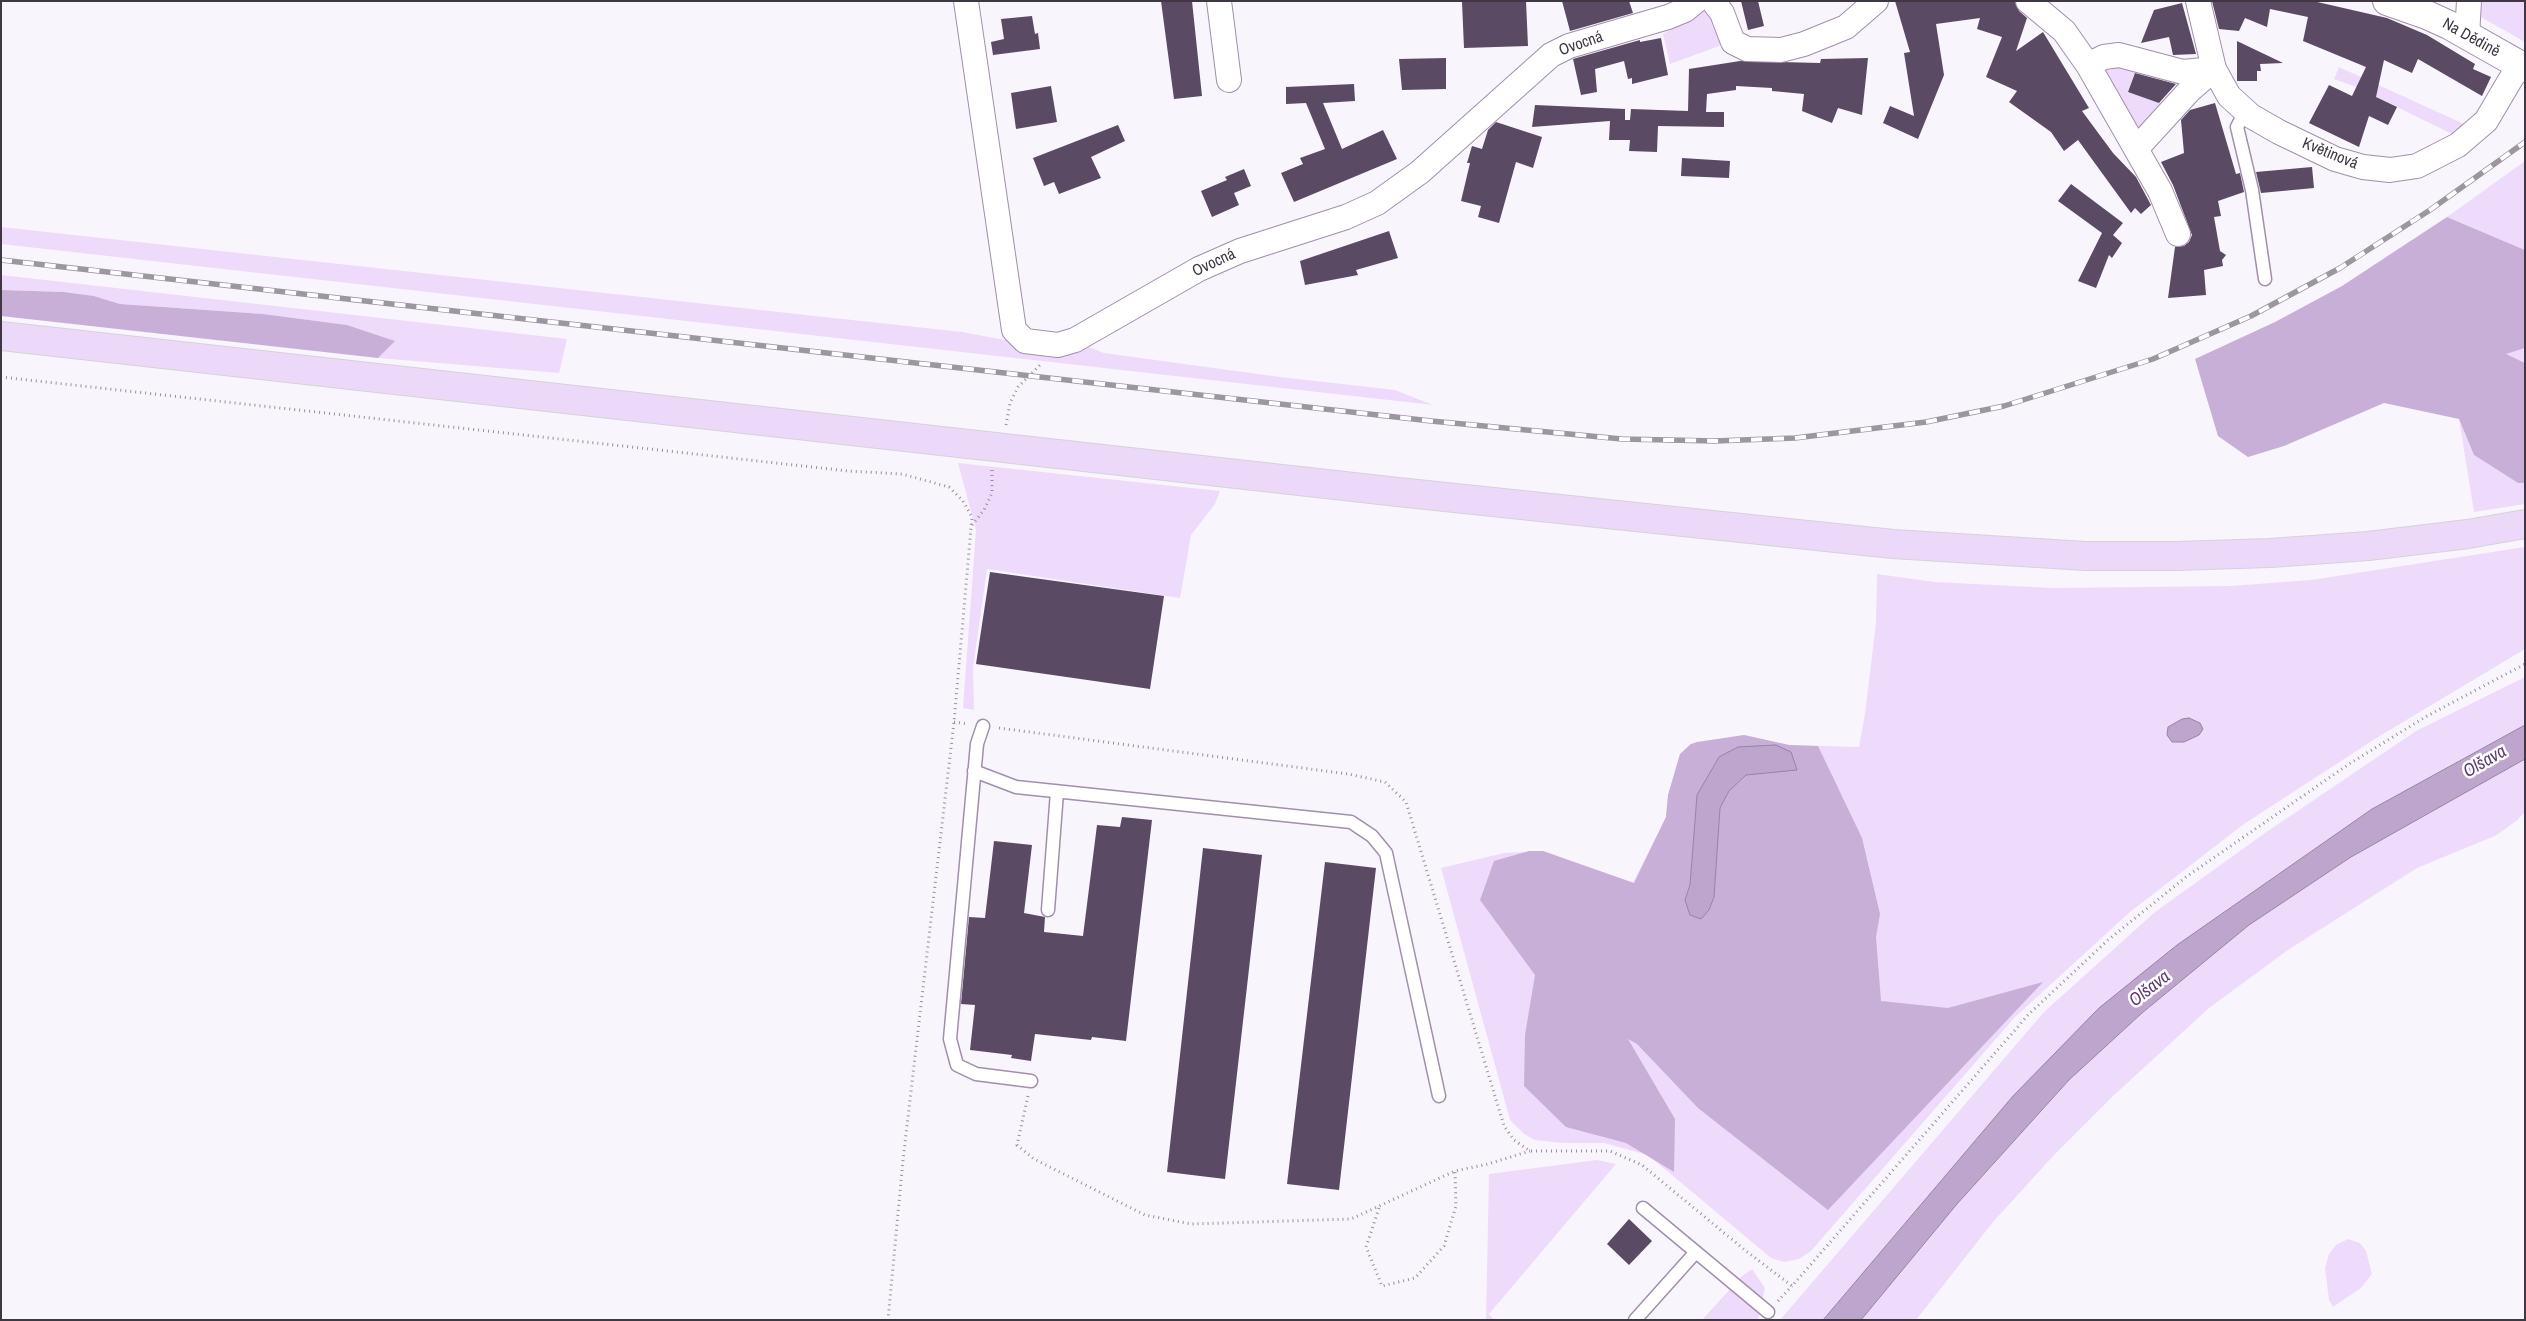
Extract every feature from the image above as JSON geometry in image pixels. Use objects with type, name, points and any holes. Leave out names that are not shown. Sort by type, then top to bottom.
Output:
[{"type":"main road","points":[[1,336],[1407,493],[1893,544],[2086,556],[2186,556],[2368,546],[2468,534],[2525,524]]},
{"type":"street","name":"Ovocná","points":[[966,1],[1014,330],[1025,341],[1058,345],[1075,340],[1199,269],[1240,251],[1346,217],[1377,203],[1420,172],[1550,55],[1569,46],[1668,18],[1685,10],[1696,1]]},
{"type":"street","points":[[1220,1],[1229,80]]},
{"type":"street","points":[[1713,1],[1722,13],[1733,42],[1747,49],[1781,50],[1835,32],[1853,23],[1876,1]]},
{"type":"street","points":[[2028,1],[2064,31],[2088,65],[2137,148],[2160,192],[2178,234]]},
{"type":"street","name":"Květinová","points":[[2198,1],[2214,69],[2223,89],[2245,111],[2279,132],[2335,158],[2363,167],[2390,170],[2417,166],[2439,156],[2474,134],[2486,122],[2522,67]]},
{"type":"street","name":"Na Dědině","points":[[2387,1],[2427,15],[2522,67]]},
{"type":"street","points":[[2467,36],[2469,1]]},
{"type":"street","points":[[2088,65],[2104,57],[2119,55],[2183,72],[2214,69]]},
{"type":"street","points":[[2137,148],[2189,91],[2214,69]]},
{"type":"lane","points":[[2245,111],[2237,127],[2252,190],[2265,279]]},
{"type":"lane","points":[[983,726],[977,744],[974,771],[950,1039],[957,1065],[976,1074],[1031,1081]]},
{"type":"lane","points":[[974,771],[1016,788],[1351,822],[1372,836],[1386,854],[1439,1096]]},
{"type":"lane","points":[[1048,910],[1057,792]]},
{"type":"lane","points":[[1643,1208],[1694,1253],[1768,1312]]},
{"type":"lane","points":[[1635,1320],[1694,1253]]},
{"type":"path","points":[[1,377],[838,470],[902,474],[949,487],[963,501],[972,517],[954,722],[903,1160],[888,1320]]},
{"type":"path","points":[[1031,1081],[1017,1145],[1034,1158],[1145,1216],[1191,1224],[1351,1219],[1379,1208],[1455,1171],[1488,1164],[1530,1151],[1610,1151],[1642,1165],[1746,1251],[1792,1286],[2029,1014],[2108,940],[2186,877],[2349,764],[2427,716],[2525,664]]},
{"type":"path","points":[[954,722],[1348,774],[1385,782],[1397,790],[1406,802],[1504,1126],[1514,1140],[1530,1151]]},
{"type":"path","points":[[1379,1208],[1366,1247],[1382,1286],[1414,1278],[1444,1246],[1456,1206],[1455,1171]]},
{"type":"shaded area","points":[[2482,1],[2525,1],[2525,42],[2479,16]]},
{"type":"shaded area","points":[[1705,9],[1711,12],[1722,45],[1670,64],[1663,34]]},
{"type":"shaded area","points":[[2122,61],[2183,78],[2186,83],[2171,100],[2177,82],[2137,67],[2128,92],[2169,106],[2148,130],[2140,132],[2132,129],[2105,83],[2103,75],[2106,68],[2111,64]]},
{"type":"shaded area","points":[[2339,67],[2464,124],[2452,134],[2356,87],[2334,79]]},
{"type":"shaded area","points":[[2525,161],[2525,250],[2447,217]]},
{"type":"shaded area","points":[[2447,217],[2525,250],[2525,348],[2506,354],[2525,363],[2525,483],[2518,483],[2474,455],[2459,419],[2384,403],[2284,446],[2248,457],[2218,436],[2195,359],[2275,322],[2342,286]]},
{"type":"shaded area","points":[[1,227],[962,332],[1070,352],[1081,344],[1104,353],[1280,377],[1395,390],[1433,405],[1,244]]},
{"type":"shaded area","points":[[1,275],[567,339],[559,373],[378,358],[394,341],[347,325],[263,314],[120,304],[94,296],[64,292],[1,290]]},
{"type":"shaded area","points":[[1,290],[64,292],[94,296],[120,304],[263,314],[347,325],[395,341],[378,358],[1,316]]},
{"type":"shaded area","points":[[2525,348],[2525,363],[2505,354]]},
{"type":"shaded area","points":[[2459,419],[2474,455],[2518,483],[2525,483],[2525,504],[2474,512]]},
{"type":"shaded area","points":[[958,463],[1220,491],[1215,504],[1191,535],[1180,598],[987,569],[973,668],[974,710],[963,708],[976,530]]},
{"type":"shaded area","points":[[2525,547],[2525,649],[2378,737],[2244,824],[2130,912],[2015,1017],[1811,1251],[1799,1259],[1784,1262],[1771,1258],[1648,1155],[1604,1143],[1563,1143],[1535,1140],[1524,1134],[1510,1120],[1441,868],[1504,853],[1543,851],[1633,883],[1666,817],[1668,795],[1680,754],[1691,744],[1744,735],[1789,745],[1859,747],[1876,623],[1877,574],[1935,582],[2053,588],[2231,586],[2311,580]]},
{"type":"shaded area","points":[[2525,677],[2525,725],[2372,809],[2177,945],[2013,1096],[1823,1320],[1780,1320],[2044,1012],[2155,912],[2265,833],[2416,731]]},
{"type":"shaded area","points":[[1744,735],[1789,745],[1818,746],[1862,838],[1880,914],[1876,937],[1881,1001],[1948,1008],[2043,982],[1828,1210],[1698,1108],[1637,1044],[1628,1039],[1675,1119],[1674,1172],[1626,1143],[1566,1127],[1524,1086],[1525,1035],[1535,975],[1480,900],[1494,861],[1529,851],[1543,851],[1634,883],[1666,817],[1668,795],[1680,754],[1691,744]],"holes":[[[1719,757],[1796,769],[1746,775],[1729,791],[1720,808],[1709,910],[1685,900],[1690,885],[1697,795]]]},
{"type":"shaded area","points":[[2525,759],[2525,812],[2516,821],[2497,835],[2417,868],[2288,950],[2209,1008],[2112,1097],[2054,1155],[1993,1222],[1916,1320],[1861,1320],[1957,1204],[2069,1080],[2142,1013],[2249,925],[2351,857]]},
{"type":"shaded area","points":[[1597,1160],[1616,1164],[1489,1314],[1494,1320],[1486,1320],[1489,1174]]},
{"type":"shaded area","points":[[2348,1239],[2360,1243],[2366,1251],[2372,1274],[2361,1288],[2333,1307],[2329,1300],[2325,1268],[2329,1254],[2336,1245]]},
{"type":"shaded area","points":[[1752,1269],[1765,1288],[1758,1320],[1702,1320],[1742,1276]]},
{"type":"water","points":[[2189,718],[2200,723],[2203,729],[2199,735],[2184,742],[2172,742],[2167,735],[2168,727],[2182,719]]},
{"type":"water","name":"Olšava","points":[[2525,725],[2525,759],[2351,857],[2249,925],[2142,1013],[2069,1080],[1957,1204],[1861,1320],[1823,1320],[2013,1096],[2099,1008],[2177,945],[2372,809]]},
{"type":"water","points":[[1776,745],[1791,752],[1797,770],[1746,775],[1729,791],[1720,808],[1714,897],[1709,910],[1701,919],[1690,915],[1685,900],[1690,885],[1697,795],[1719,757],[1738,747]]},
{"type":"building","points":[[1161,1],[1192,1],[1202,96],[1174,99]]},
{"type":"building","points":[[1526,1],[1528,46],[1464,48],[1462,2]]},
{"type":"building","points":[[1562,1],[1629,1],[1633,13],[1570,31]]},
{"type":"building","points":[[1741,1],[1758,1],[1764,26],[1748,30]]},
{"type":"building","points":[[1895,1],[2015,1],[2019,11],[2027,18],[2016,51],[2043,32],[2089,108],[2082,111],[2113,153],[2136,177],[2151,205],[2141,214],[2135,208],[2131,213],[2078,140],[2064,151],[2051,132],[2009,102],[2017,91],[1986,77],[2002,37],[1977,29],[1980,18],[1936,24],[1944,75],[1918,139],[1883,123],[1890,106],[1914,116],[1904,53],[1910,52]]},
{"type":"building","points":[[2212,1],[2313,1],[2387,18],[2427,35],[2475,64],[2473,69],[2491,77],[2482,96],[2418,59],[2412,73],[2384,60],[2376,97],[2397,107],[2388,125],[2369,116],[2359,147],[2309,123],[2329,85],[2352,96],[2366,67],[2303,41],[2308,17],[2270,9],[2267,27],[2245,18],[2239,31],[2219,29]]},
{"type":"building","points":[[2182,3],[2196,54],[2173,55],[2169,37],[2141,43],[2154,10]]},
{"type":"building","points":[[1032,16],[1035,34],[1038,33],[1040,49],[993,55],[991,42],[1004,39],[1001,19]]},
{"type":"building","points":[[1661,38],[1668,75],[1632,84],[1632,78],[1628,79],[1624,61],[1595,69],[1597,92],[1581,95],[1573,59],[1640,40],[1640,42]]},
{"type":"building","points":[[2237,41],[2283,63],[2260,64],[2261,71],[2257,71],[2257,81],[2237,81]]},
{"type":"building","points":[[1446,58],[1446,89],[1402,90],[1399,59]]},
{"type":"building","points":[[1868,58],[1862,115],[1838,108],[1832,123],[1802,111],[1804,94],[1772,91],[1772,88],[1736,86],[1736,90],[1707,94],[1706,112],[1724,112],[1724,127],[1658,126],[1657,152],[1629,151],[1630,140],[1609,140],[1610,121],[1532,127],[1535,105],[1625,109],[1625,120],[1630,120],[1631,109],[1688,111],[1689,69],[1740,61],[1820,63],[1821,59]]},
{"type":"building","points":[[2135,73],[2176,84],[2159,103],[2128,92]]},
{"type":"building","points":[[1354,84],[1355,101],[1323,103],[1342,149],[1383,130],[1397,159],[1294,202],[1281,173],[1303,164],[1300,158],[1325,149],[1306,103],[1286,104],[1286,87]]},
{"type":"building","points":[[1051,86],[1057,122],[1016,129],[1011,93]]},
{"type":"building","points":[[2215,103],[2236,174],[2240,173],[2244,192],[2218,201],[2221,216],[2214,217],[2220,251],[2226,255],[2222,260],[2223,266],[2204,270],[2206,295],[2168,298],[2175,247],[2184,246],[2189,242],[2192,235],[2173,185],[2161,162],[2184,153],[2181,120],[2190,110]]},
{"type":"building","points":[[1496,122],[1542,137],[1533,168],[1516,162],[1499,223],[1478,217],[1481,206],[1461,201],[1470,163],[1467,163],[1472,146],[1482,149],[1488,130]]},
{"type":"building","points":[[1118,125],[1125,141],[1091,157],[1101,178],[1059,194],[1054,182],[1044,186],[1033,158]]},
{"type":"building","points":[[1682,158],[1730,161],[1729,178],[1681,176]]},
{"type":"building","points":[[2312,167],[2314,188],[2261,193],[2256,172]]},
{"type":"building","points":[[1244,169],[1251,186],[1234,193],[1239,205],[1212,217],[1201,191],[1227,180],[1225,177]]},
{"type":"building","points":[[2071,184],[2123,223],[2113,235],[2122,243],[2112,258],[2109,255],[2096,288],[2078,281],[2102,233],[2058,201]]},
{"type":"building","points":[[1389,231],[1398,258],[1356,270],[1358,275],[1305,285],[1300,261]]},
{"type":"building","points":[[990,572],[1164,596],[1150,689],[976,664]]},
{"type":"building","points":[[1122,817],[1152,820],[1126,1041],[1092,1037],[1091,1040],[1035,1034],[1031,1061],[1011,1058],[1012,1055],[970,1050],[975,1005],[961,1004],[969,917],[985,918],[994,841],[1032,845],[1024,913],[1045,917],[1044,932],[1083,936],[1097,825],[1120,827]]},
{"type":"building","points":[[1203,848],[1262,855],[1225,1179],[1167,1172]]},
{"type":"building","points":[[1325,862],[1376,868],[1339,1190],[1287,1184]]},
{"type":"building","points":[[1629,1219],[1652,1241],[1629,1265],[1607,1244]]},
{"type":"railway","points":[[1,260],[1431,421],[1622,439],[1715,441],[1795,438],[1926,422],[2004,406],[2153,359],[2251,316],[2340,268],[2430,210],[2525,142]]}]
